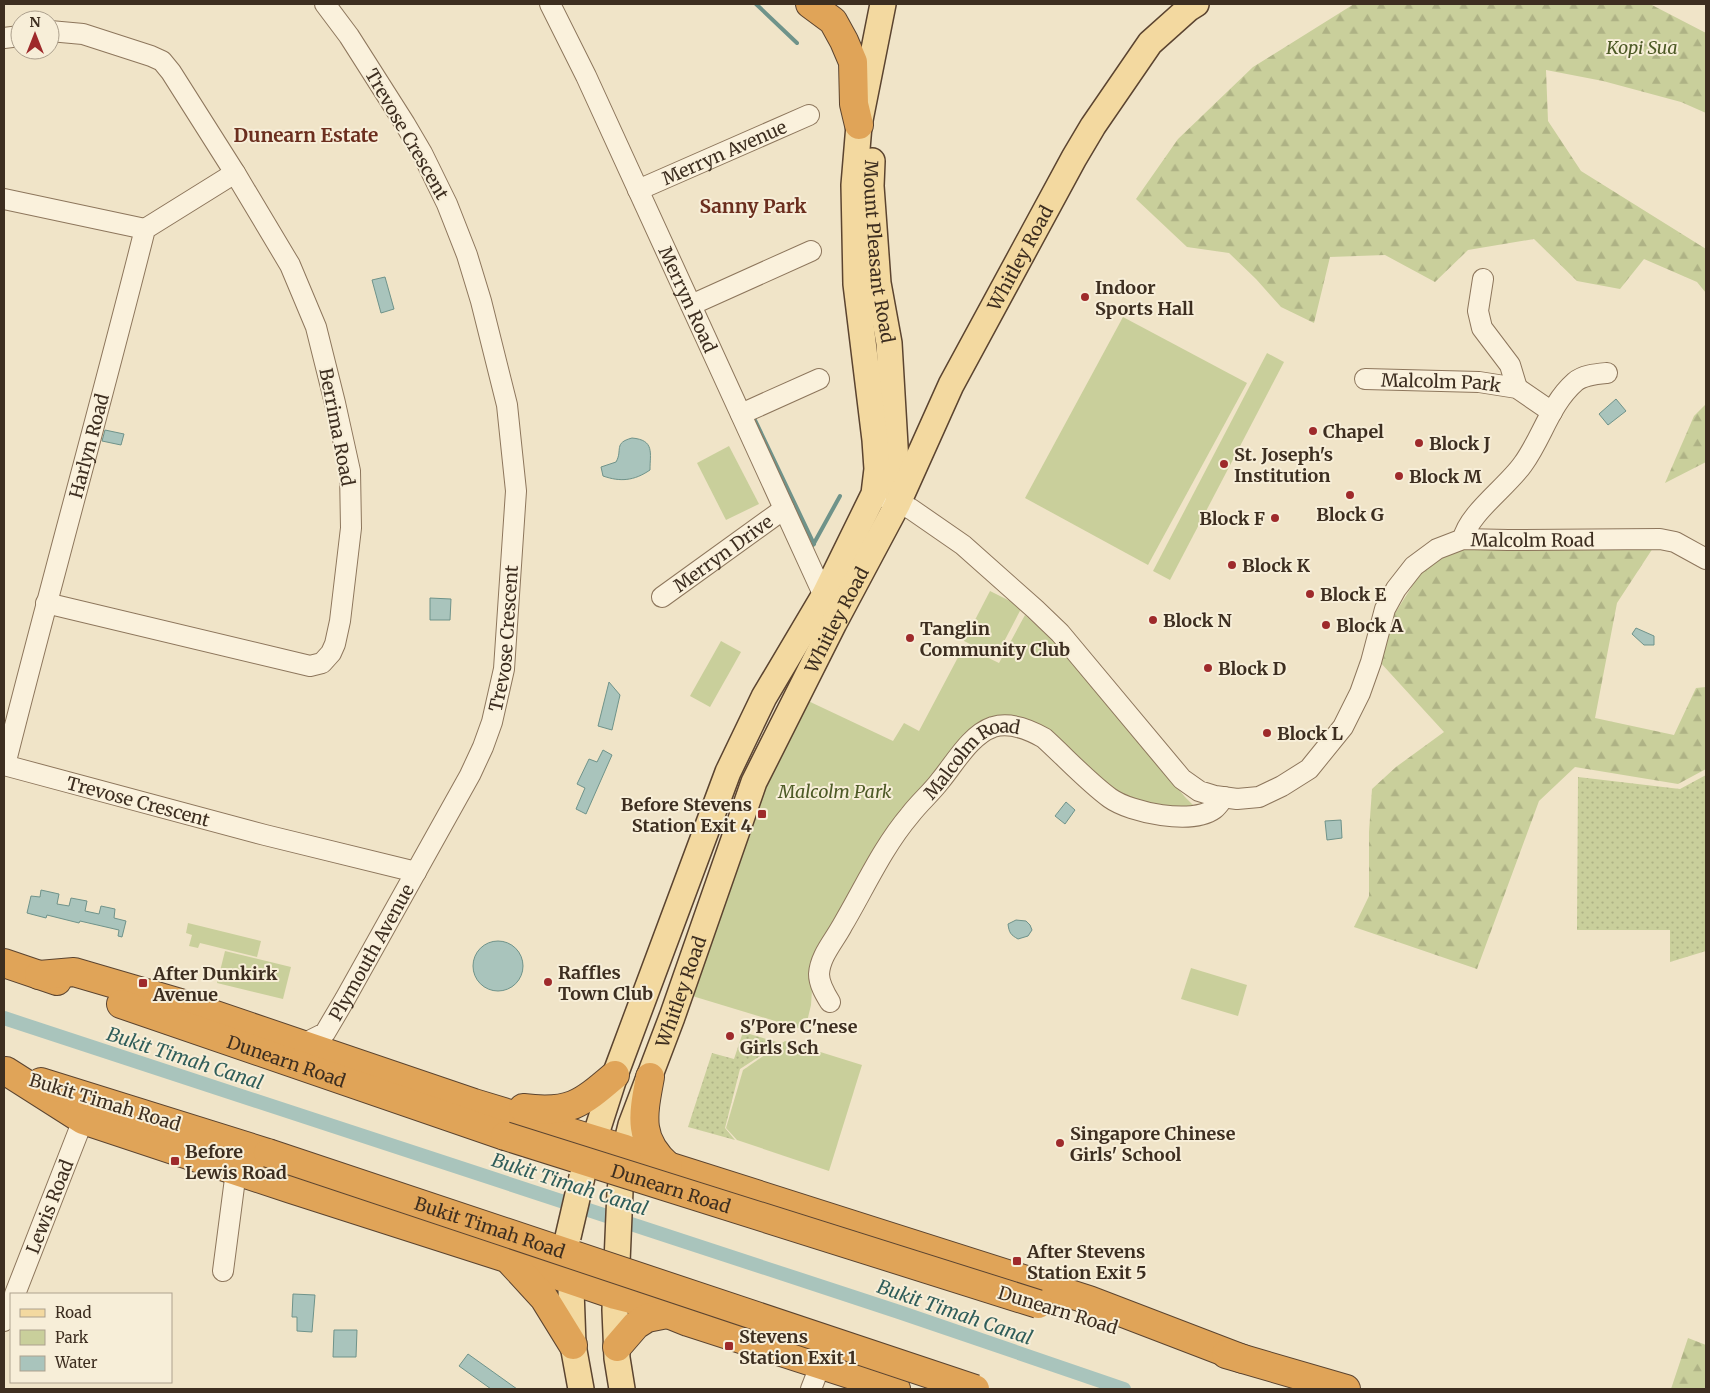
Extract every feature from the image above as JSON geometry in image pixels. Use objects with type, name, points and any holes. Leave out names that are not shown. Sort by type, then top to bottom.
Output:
[{"type":"highway","points":[[810,4],[832,21],[844,41],[853,62],[854,104],[858,125]]},
{"type":"highway","name":"Dunearn Road","points":[[4,963],[40,975],[313,1049],[514,1139],[1038,1304],[1126,1330],[1243,1359],[1346,1389]]},
{"type":"highway","points":[[313,1049],[474,1103],[625,1149],[668,1166],[1088,1300],[1243,1359]]},
{"type":"highway","points":[[5,1071],[83,1120],[631,1299],[817,1377],[896,1389]]},
{"type":"highway","name":"Bukit Timah Road","points":[[5,1071],[268,1153],[975,1389]]},
{"type":"highway","points":[[474,1103],[527,1109],[556,1110],[570,1108],[590,1097],[615,1075]]},
{"type":"highway","points":[[650,1077],[644,1125],[648,1143],[656,1156],[668,1166]]},
{"type":"highway","points":[[506,1258],[544,1298],[573,1345]]},
{"type":"highway","points":[[617,1346],[636,1326],[647,1318],[667,1314]]},
{"type":"main road","name":"Whitley Road","points":[[622,1389],[617,1346],[615,1295],[620,1191],[625,1149],[631,1125],[650,1077],[754,782],[834,623],[898,502],[951,385],[1056,191],[1089,134],[1150,43],[1196,4]]},
{"type":"main road","name":"Mount Pleasant Road","points":[[874,494],[877,469],[856,284],[854,185],[858,125],[891,8]]},
{"type":"main road","name":"Mount Pleasant Road","points":[[891,8],[874,127],[871,186],[878,283],[889,343],[898,502]]},
{"type":"main road","name":"Whitley Road","points":[[581,1389],[573,1345],[572,1280],[568,1237],[582,1177],[615,1075],[728,772],[764,697],[824,596],[874,494]]},
{"type":"street","name":"Trevose Crescent","points":[[5,765],[265,835],[416,872],[470,775],[483,747],[494,714],[504,669],[516,491],[507,405],[478,291],[467,255],[452,217],[422,153],[405,124],[349,36],[325,4]]},
{"type":"street","name":"Merryn Road","points":[[550,4],[586,76],[824,596]]},
{"type":"street","name":"Berrima Road","points":[[46,603],[310,666],[322,663],[331,653],[340,622],[351,528],[350,471],[335,403],[316,327],[290,265],[235,173],[171,72],[162,61],[83,34],[60,33]]},
{"type":"street","name":"Merryn Avenue","points":[[638,190],[809,115]]},
{"type":"street","points":[[4,199],[145,229],[235,173]]},
{"type":"street","name":"Harlyn Road","points":[[5,765],[145,229]]},
{"type":"street","points":[[691,305],[811,251]]},
{"type":"street","name":"Malcolm Park","points":[[1483,279],[1478,311],[1482,328],[1510,365],[1517,388]]},
{"type":"street","points":[[1463,539],[1464,531],[1476,515],[1523,464],[1564,393],[1576,381],[1589,375],[1607,372]]},
{"type":"street","points":[[741,414],[819,379]]},
{"type":"street","name":"Malcolm Park","points":[[1365,379],[1479,382],[1517,388],[1552,412]]},
{"type":"street","name":"Malcolm Road","points":[[874,494],[898,502],[911,509],[963,545],[1054,626],[1182,779],[1199,791],[1237,799],[1259,797],[1282,786],[1309,769],[1343,727],[1356,701],[1371,662],[1385,609],[1396,589],[1414,566],[1437,549],[1463,539],[1668,540],[1706,559]]},
{"type":"street","name":"Merryn Drive","points":[[662,597],[784,510]]},
{"type":"street","name":"Malcolm Road","points":[[830,1002],[823,991],[819,975],[824,956],[882,856],[909,816],[936,788],[972,741],[992,728],[1001,726],[1015,727],[1031,731],[1044,738],[1111,799],[1138,811],[1171,817],[1201,815],[1214,809],[1224,797]]},
{"type":"street","name":"Plymouth Avenue","points":[[313,1049],[346,999],[416,872]]},
{"type":"street","name":"Lewis Road","points":[[14,1293],[83,1120]]},
{"type":"street","points":[[223,1272],[236,1171]]},
{"type":"street","points":[[4,1321],[10,1305]]},
{"type":"green space","name":"Kopi Sua","points":[[1354,4],[1650,4],[1706,33],[1706,113],[1681,102],[1603,81],[1546,70],[1548,121],[1581,171],[1706,249],[1706,293],[1697,282],[1644,259],[1620,289],[1577,281],[1534,239],[1468,250],[1435,282],[1385,255],[1330,257],[1314,323],[1281,307],[1229,253],[1187,247],[1136,199],[1178,139],[1253,67]]},
{"type":"green space","points":[[1123,317],[1247,383],[1148,565],[1025,498]]},
{"type":"green space","points":[[1267,353],[1284,362],[1170,580],[1153,571]]},
{"type":"green space","points":[[1706,404],[1706,462],[1665,483],[1694,416]]},
{"type":"green space","points":[[729,446],[759,504],[726,520],[697,463]]},
{"type":"green space","points":[[1466,545],[1653,548],[1617,603],[1595,718],[1674,735],[1696,688],[1706,687],[1706,769],[1678,784],[1575,767],[1539,801],[1477,969],[1354,927],[1369,896],[1369,832],[1372,789],[1396,767],[1444,732],[1379,661],[1392,618],[1423,569],[1442,554]]},
{"type":"green space","points":[[990,591],[1022,607],[996,657],[964,641]]},
{"type":"green space","name":"Malcolm Park","points":[[1025,615],[1056,643],[1198,810],[1172,811],[1115,794],[1050,732],[970,733],[813,974],[811,1005],[805,1030],[689,995],[762,785],[804,699],[893,741],[904,723],[919,731],[964,646],[999,663]]},
{"type":"green space","points":[[721,641],[741,652],[710,707],[690,696]]},
{"type":"green space","points":[[1706,775],[1706,951],[1670,962],[1670,930],[1577,930],[1578,777],[1680,789]]},
{"type":"green space","points":[[188,923],[261,941],[257,957],[200,943],[198,948],[189,946],[192,935],[186,933]]},
{"type":"green space","points":[[225,951],[291,967],[283,999],[217,983]]},
{"type":"green space","points":[[1191,968],[1247,985],[1238,1016],[1181,999]]},
{"type":"green space","points":[[743,1032],[780,1043],[740,1069],[725,1128],[735,1140],[688,1127],[712,1053],[734,1059]]},
{"type":"green space","points":[[785,1041],[862,1065],[829,1171],[737,1140],[726,1128],[743,1070]]},
{"type":"green space","points":[[1688,1338],[1706,1345],[1706,1389],[1671,1389]]},
{"type":"water","points":[[385,277],[394,309],[381,313],[372,280]]},
{"type":"water","points":[[1616,399],[1626,411],[1608,425],[1599,414]]},
{"type":"water","points":[[105,430],[124,434],[121,445],[102,441]]},
{"type":"water","points":[[632,438],[645,441],[650,448],[650,470],[633,478],[621,480],[603,476],[601,467],[616,462],[622,442]]},
{"type":"water","points":[[430,598],[451,599],[450,620],[430,620]]},
{"type":"water","points":[[1636,628],[1654,636],[1654,645],[1644,645],[1632,634]]},
{"type":"water","points":[[609,682],[620,695],[612,730],[598,726]]},
{"type":"water","points":[[603,750],[612,755],[586,814],[576,809],[585,788],[577,784],[589,759],[597,762]]},
{"type":"water","points":[[1066,802],[1075,810],[1065,824],[1055,816]]},
{"type":"water","points":[[1341,820],[1342,838],[1327,840],[1325,821]]},
{"type":"water","points":[[41,890],[59,894],[57,904],[69,906],[71,898],[87,901],[85,911],[99,914],[101,906],[115,909],[114,918],[126,921],[122,937],[118,936],[119,930],[80,921],[79,923],[47,915],[46,918],[27,913],[31,896],[40,897]]},
{"type":"water","points":[[1016,920],[1026,921],[1030,925],[1032,930],[1028,936],[1018,939],[1011,933],[1008,924]]},
{"type":"water","points":[[498,941],[512,945],[519,952],[523,966],[519,980],[512,987],[498,991],[484,987],[477,980],[473,966],[477,952],[484,945]]},
{"type":"water","points":[[293,1294],[315,1295],[312,1332],[297,1331],[297,1317],[292,1317]]},
{"type":"water","points":[[334,1330],[357,1330],[356,1357],[333,1357]]},
{"type":"water","points":[[468,1354],[517,1389],[491,1389],[459,1366]]},
{"type":"waterway","points":[[756,4],[797,43]]},
{"type":"waterway","points":[[754,418],[814,544]]},
{"type":"waterway","points":[[813,545],[840,496]]},
{"type":"waterway","name":"Bukit Timah Canal","points":[[4,1018],[899,1312],[1124,1389]]},
{"type":"place","name":"Indoor Sports Hall","points":[[1085,297]]},
{"type":"place","name":"Chapel","points":[[1313,431]]},
{"type":"place","name":"Block J","points":[[1419,443]]},
{"type":"place","name":"St. Joseph's Institution","points":[[1224,464]]},
{"type":"place","name":"Block M","points":[[1399,476]]},
{"type":"place","name":"Block G","points":[[1350,495]]},
{"type":"place","name":"Block F","points":[[1275,518]]},
{"type":"place","name":"Block K","points":[[1232,565]]},
{"type":"place","name":"Block E","points":[[1310,594]]},
{"type":"place","name":"Block N","points":[[1153,620]]},
{"type":"place","name":"Block A","points":[[1326,625]]},
{"type":"place","name":"Tanglin Community Club","points":[[910,638]]},
{"type":"place","name":"Block D","points":[[1208,668]]},
{"type":"place","name":"Block L","points":[[1267,733]]},
{"type":"place","name":"Before Stevens Station Exit 4","points":[[762,814]]},
{"type":"place","name":"Raffles Town Club","points":[[548,982]]},
{"type":"place","name":"After Dunkirk Avenue","points":[[143,983]]},
{"type":"place","name":"S'Pore C'nese Girls Sch","points":[[730,1036]]},
{"type":"place","name":"Singapore Chinese Girls' School","points":[[1060,1143]]},
{"type":"place","name":"Before Lewis Road","points":[[175,1161]]},
{"type":"place","name":"After Stevens Station Exit 5","points":[[1017,1261]]},
{"type":"place","name":"Stevens Station Exit 1","points":[[729,1346]]},
{"type":"district","name":"Dunearn Estate","points":[[306,135]]},
{"type":"district","name":"Sanny Park","points":[[753,206]]}]
